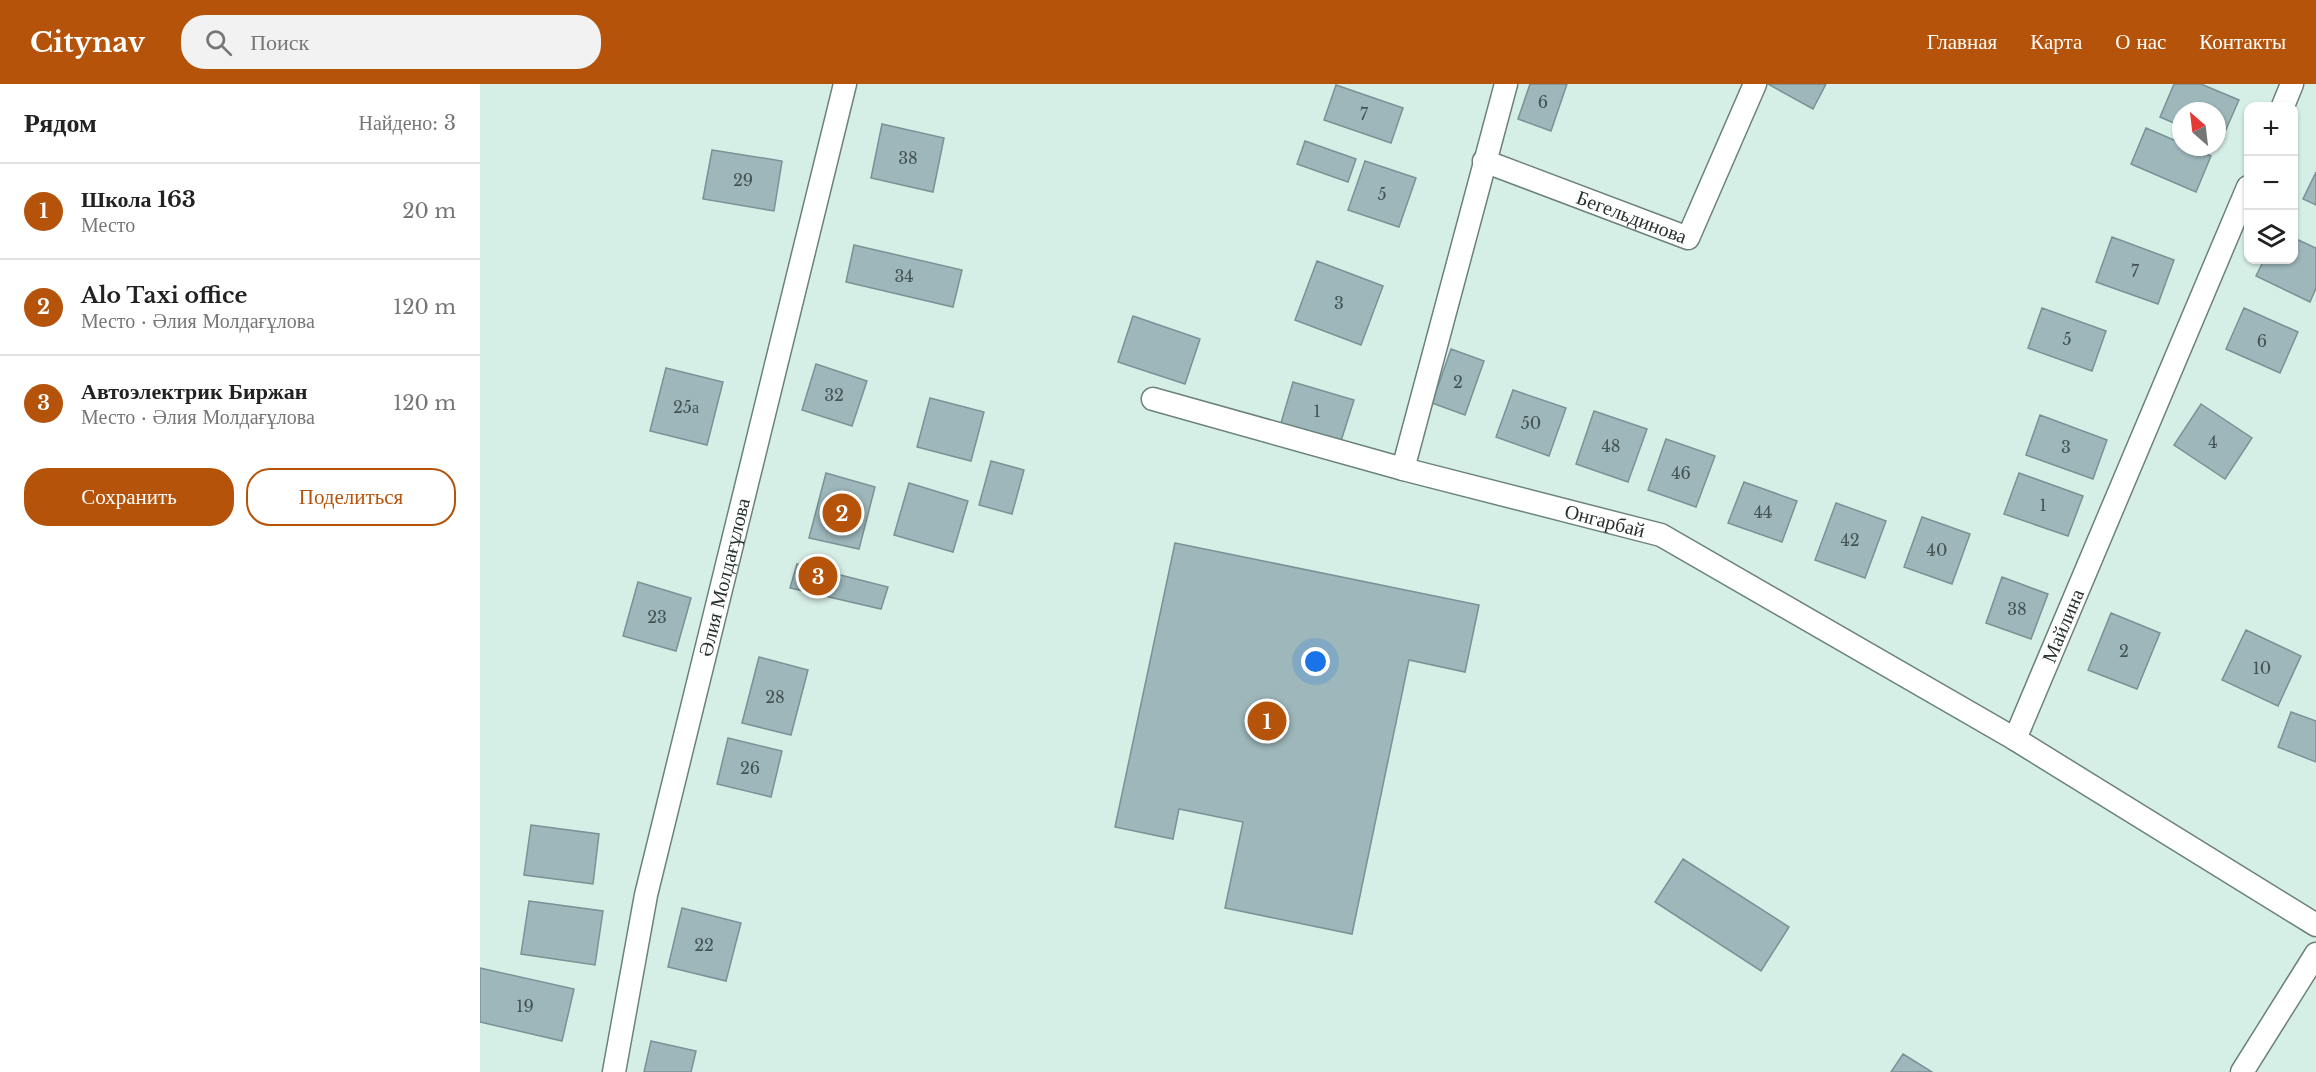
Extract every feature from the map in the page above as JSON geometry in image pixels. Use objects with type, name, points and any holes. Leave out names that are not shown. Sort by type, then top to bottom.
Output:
[{"type":"street","name":"Әлия Молдағұлова","points":[[614,1072],[646,896],[845,84]]},
{"type":"street","points":[[1403,469],[1506,84]]},
{"type":"street","name":"Бегельдинова","points":[[1484,161],[1688,238],[1755,84]]},
{"type":"street","points":[[2285,102],[2292,84]]},
{"type":"street","name":"Майлина","points":[[2015,739],[2244,196]]},
{"type":"street","name":"Онгарбай","points":[[1153,399],[1403,469],[1661,535],[2015,739]]},
{"type":"street","points":[[2015,739],[2316,925]]},
{"type":"street","points":[[2242,1072],[2316,954]]},
{"type":"building","points":[[1530,84],[1567,84],[1551,131],[1518,119]]},
{"type":"building","points":[[1768,84],[1826,84],[1813,109]]},
{"type":"building","points":[[2174,84],[2201,84],[2239,100],[2226,129],[2226,102],[2172,102],[2172,122],[2160,117]]},
{"type":"building","points":[[1336,85],[1403,108],[1391,143],[1324,120]]},
{"type":"building","points":[[882,124],[944,138],[933,192],[871,178]]},
{"type":"building","points":[[2146,128],[2172,139],[2172,156],[2211,156],[2196,192],[2131,164]]},
{"type":"building","points":[[1305,141],[1356,159],[1348,182],[1297,164]]},
{"type":"building","points":[[712,150],[782,161],[774,211],[703,199]]},
{"type":"building","points":[[1365,161],[1416,178],[1399,227],[1348,210]]},
{"type":"building","points":[[2316,172],[2316,205],[2303,199]]},
{"type":"building","points":[[2112,237],[2174,260],[2158,304],[2096,282]]},
{"type":"building","points":[[2298,240],[2316,248],[2316,288],[2310,302],[2256,276],[2262,264],[2298,264]]},
{"type":"building","points":[[854,245],[962,270],[953,307],[846,282]]},
{"type":"building","points":[[1317,261],[1383,286],[1361,345],[1295,320]]},
{"type":"building","points":[[2042,308],[2106,331],[2092,371],[2028,348]]},
{"type":"building","points":[[2244,308],[2298,332],[2280,373],[2226,349]]},
{"type":"building","points":[[1133,316],[1200,339],[1185,384],[1118,362]]},
{"type":"building","points":[[1451,349],[1484,361],[1465,415],[1432,403]]},
{"type":"building","points":[[816,364],[867,381],[852,426],[802,410]]},
{"type":"building","points":[[666,368],[723,382],[707,445],[650,431]]},
{"type":"building","points":[[1293,382],[1354,400],[1341,441],[1281,423]]},
{"type":"building","points":[[1513,390],[1566,408],[1549,456],[1496,437]]},
{"type":"building","points":[[930,398],[984,412],[971,461],[917,447]]},
{"type":"building","points":[[2201,404],[2252,438],[2225,479],[2174,445]]},
{"type":"building","points":[[1594,411],[1647,429],[1628,482],[1576,464]]},
{"type":"building","points":[[2040,415],[2107,440],[2093,479],[2026,455]]},
{"type":"building","points":[[1666,439],[1715,456],[1696,507],[1648,490]]},
{"type":"building","points":[[991,461],[1024,470],[1012,514],[979,505]]},
{"type":"building","points":[[826,473],[875,487],[859,549],[809,538]]},
{"type":"building","points":[[2019,473],[2083,496],[2068,536],[2004,514]]},
{"type":"building","points":[[1744,482],[1797,501],[1782,542],[1728,523]]},
{"type":"building","points":[[909,483],[968,501],[953,552],[894,535]]},
{"type":"building","points":[[1836,503],[1886,521],[1865,578],[1815,560]]},
{"type":"building","points":[[1922,517],[1970,534],[1952,584],[1904,567]]},
{"type":"building","points":[[1175,543],[1479,605],[1465,672],[1409,660],[1352,934],[1225,908],[1243,822],[1179,809],[1173,839],[1115,827]]},
{"type":"building","points":[[797,564],[888,587],[881,609],[790,588]]},
{"type":"building","points":[[2002,577],[2048,594],[2031,639],[1986,623]]},
{"type":"building","points":[[638,582],[691,598],[676,651],[623,636]]},
{"type":"building","points":[[2111,613],[2160,633],[2137,689],[2088,670]]},
{"type":"building","points":[[2246,630],[2301,656],[2278,706],[2222,680]]},
{"type":"building","points":[[759,657],[808,670],[791,735],[742,723]]},
{"type":"building","points":[[2291,712],[2316,721],[2316,762],[2278,747]]},
{"type":"building","points":[[728,738],[782,751],[771,797],[717,784]]},
{"type":"building","points":[[531,825],[599,834],[593,884],[524,875]]},
{"type":"building","points":[[1683,859],[1789,927],[1761,971],[1655,902]]},
{"type":"building","points":[[529,901],[603,911],[595,965],[521,954]]},
{"type":"building","points":[[682,908],[741,923],[726,981],[668,967]]},
{"type":"building","points":[[480,968],[574,989],[562,1041],[480,1022]]},
{"type":"building","points":[[651,1041],[696,1051],[691,1072],[644,1072]]},
{"type":"building","points":[[1903,1054],[1932,1072],[1891,1072]]},
{"type":"place","name":"Alo Taxi office","points":[[842,513]]},
{"type":"place","name":"Автоэлектрик Биржан","points":[[818,576]]},
{"type":"place","name":"Школа 163","points":[[1267,721]]}]
